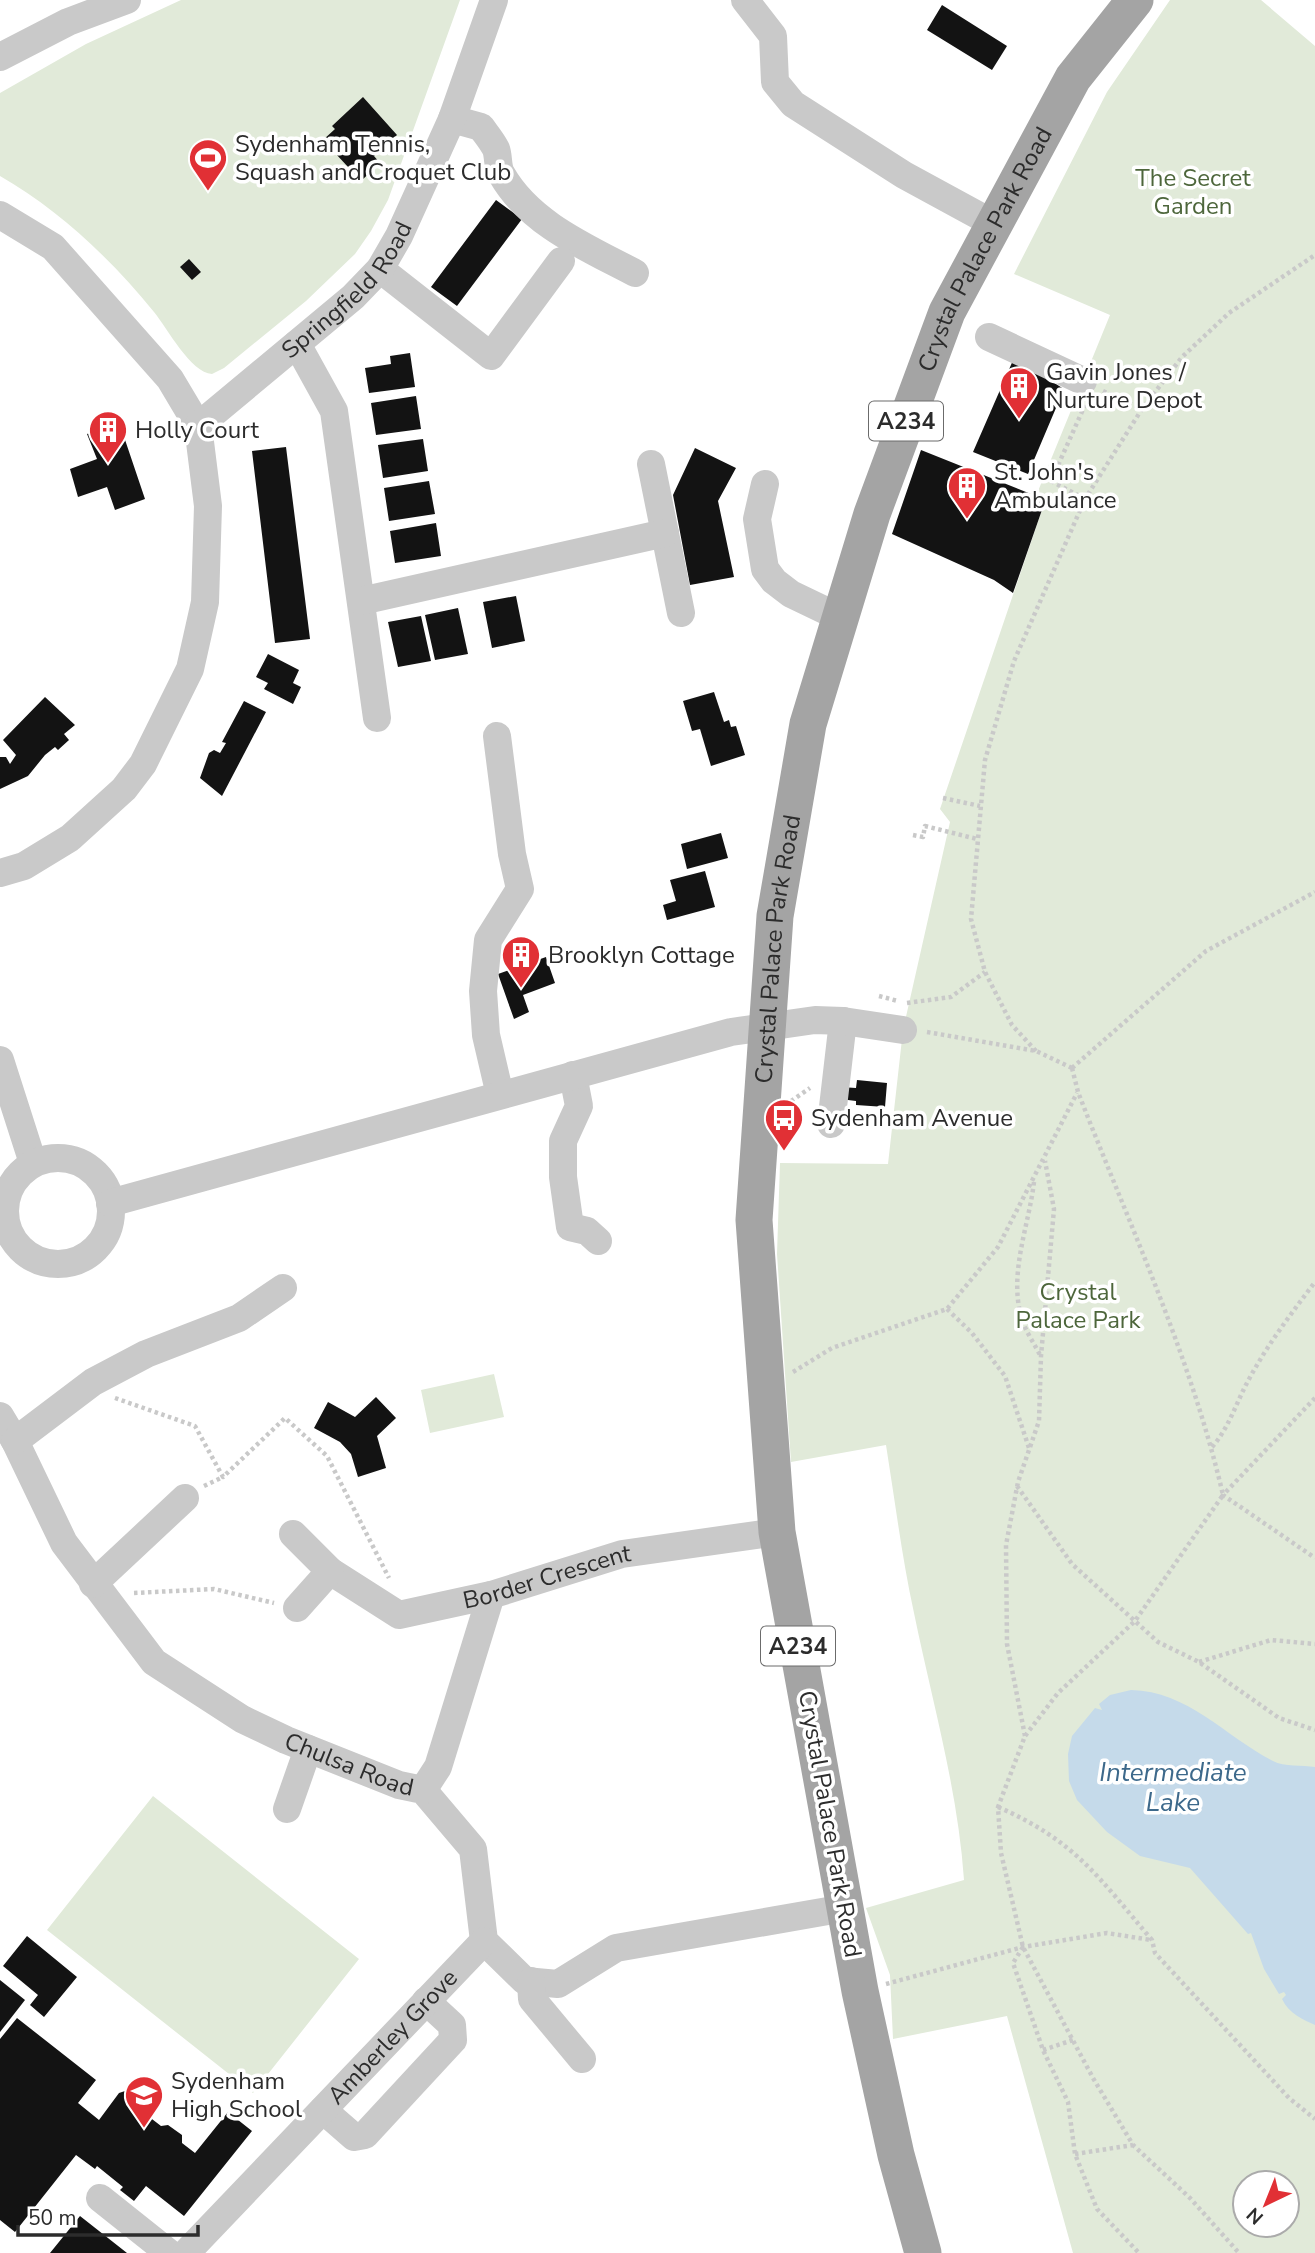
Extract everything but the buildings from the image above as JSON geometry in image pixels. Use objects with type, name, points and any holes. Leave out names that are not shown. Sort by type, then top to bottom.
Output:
[{"type":"main road","name":"Crystal Palace Park Road","points":[[923,2253],[896,2155],[860,1991],[777,1532],[754,1220],[775,916],[806,737],[872,514],[947,312],[1073,78],[1135,0]]},
{"type":"street","points":[[0,57],[68,22],[127,0]]},
{"type":"street","name":"Springfield Road","points":[[198,426],[353,297],[380,269],[399,236],[452,119],[494,0]]},
{"type":"street","points":[[745,0],[772,36],[775,82],[793,104],[904,176],[994,225]]},
{"type":"street","points":[[452,119],[481,127],[496,150],[500,173],[541,219],[572,240],[635,273]]},
{"type":"street","points":[[0,215],[53,247],[170,379],[198,426],[208,506],[205,602],[190,669],[143,764],[124,789],[70,838],[24,866],[0,873]]},
{"type":"street","points":[[380,269],[491,356],[561,261]]},
{"type":"street","points":[[989,337],[1088,384]]},
{"type":"street","points":[[296,344],[334,411],[377,718]]},
{"type":"street","points":[[651,464],[681,612]]},
{"type":"street","points":[[765,484],[757,519],[765,569],[774,581],[791,594],[841,618]]},
{"type":"street","points":[[361,601],[665,533]]},
{"type":"street","points":[[497,736],[512,854],[520,889],[488,940],[484,1002],[486,1035],[500,1095]]},
{"type":"street","points":[[110,1202],[732,1032],[815,1020],[844,1021],[909,1033]]},
{"type":"street","points":[[831,1124],[844,1021]]},
{"type":"street","points":[[0,1060],[33,1163]]},
{"type":"street","points":[[573,1075],[579,1106],[563,1141],[563,1177],[570,1227],[587,1231],[598,1241]]},
{"type":"street","points":[[61,1158],[82,1164],[99,1177],[110,1202],[111,1217],[101,1243],[79,1260],[51,1264],[30,1257],[4,1232],[9,1188],[17,1176],[33,1163],[61,1158]]},
{"type":"street","points":[[15,1441],[93,1382],[146,1354],[239,1318],[283,1288]]},
{"type":"street","name":"Chulsa Road","points":[[0,1416],[15,1441],[64,1543],[154,1662],[242,1718],[309,1749],[399,1785],[423,1790],[473,1849],[484,1941]]},
{"type":"street","points":[[97,1590],[186,1498]]},
{"type":"street","name":"Border Crescent","points":[[407,1613],[491,1595],[622,1554],[777,1532]]},
{"type":"street","points":[[293,1534],[330,1570],[399,1615],[407,1613]]},
{"type":"street","points":[[297,1608],[330,1570]]},
{"type":"street","points":[[423,1790],[438,1767],[491,1595]]},
{"type":"street","points":[[287,1809],[309,1749]]},
{"type":"street","points":[[484,1941],[525,1981],[558,1984],[617,1948],[845,1908]]},
{"type":"street","name":"Amberley Grove","points":[[187,2253],[484,1941]]},
{"type":"street","points":[[531,1982],[533,1999],[582,2059]]},
{"type":"street","points":[[323,2110],[354,2137],[365,2136],[453,2040],[452,2025],[426,2001]]},
{"type":"street","points":[[100,2198],[169,2253]]},
{"type":"path","points":[[1036,1051],[1012,1025],[985,972],[971,919],[985,761],[1014,661],[1085,499],[1142,409],[1182,357],[1230,313],[1315,255]]},
{"type":"path","points":[[1085,499],[1051,481],[1088,384],[1142,409]]},
{"type":"path","points":[[943,798],[980,806]]},
{"type":"path","points":[[913,835],[923,837],[925,826],[976,839]]},
{"type":"path","points":[[1072,1068],[1206,951],[1315,892]]},
{"type":"path","points":[[879,996],[909,1004],[932,1002],[951,997],[985,972]]},
{"type":"path","points":[[909,1033],[927,1032],[1036,1051],[1072,1068]]},
{"type":"path","points":[[1072,1068],[1078,1092],[1176,1344],[1212,1447],[1223,1495],[1315,1558]]},
{"type":"path","points":[[767,1387],[832,1348],[947,1309],[998,1247],[1045,1161],[1078,1092]]},
{"type":"path","points":[[1025,1737],[1007,1644],[1006,1545],[1017,1485],[1039,1421],[1041,1356],[1054,1209],[1045,1161]]},
{"type":"path","points":[[1035,1179],[1031,1211],[1018,1265],[1021,1316],[1041,1356]]},
{"type":"path","points":[[1212,1447],[1221,1437],[1247,1381],[1277,1331],[1315,1282]]},
{"type":"path","points":[[947,1309],[972,1333],[1005,1376],[1029,1449]]},
{"type":"path","points":[[93,1382],[99,1392],[195,1426],[223,1477],[285,1418],[327,1456],[407,1613]]},
{"type":"path","points":[[1240,2253],[1191,2198],[1133,2145],[1073,2040],[1023,1947],[1001,1853],[998,1807],[1025,1737],[1058,1693],[1135,1621],[1223,1495],[1315,1398]]},
{"type":"path","points":[[1017,1485],[1072,1564],[1158,1642],[1199,1662],[1279,1718],[1315,1730]]},
{"type":"path","points":[[97,1590],[214,1589],[297,1608]]},
{"type":"path","points":[[1199,1662],[1271,1640],[1315,1644]]},
{"type":"path","points":[[998,1807],[1026,1819],[1074,1851],[1094,1870],[1152,1940],[1155,1954],[1289,2098],[1315,2119]]},
{"type":"path","points":[[860,1991],[1023,1947],[1107,1933],[1152,1940]]},
{"type":"path","points":[[1023,1947],[1013,1963],[1043,2050],[1068,2102],[1075,2154],[1097,2209],[1139,2253]]},
{"type":"path","points":[[1043,2050],[1073,2040]]},
{"type":"path","points":[[1075,2154],[1133,2145]]},
{"type":"green space","name":"Sydenham Tennis, Squash and Croquet Club","points":[[181,0],[460,0],[388,200],[371,231],[355,254],[306,301],[224,368],[212,374],[204,372],[188,358],[138,293],[83,237],[43,204],[0,176],[0,93],[86,44]]},
{"type":"green space","name":"Crystal Palace Park","points":[[1170,0],[1261,0],[1315,46],[1315,2253],[1073,2253],[1007,2016],[893,2039],[890,1975],[866,1908],[964,1880],[950,1779],[910,1592],[886,1445],[791,1462],[777,1254],[780,1163],[888,1164],[903,1030],[950,822],[940,809],[1043,507],[1036,496],[1110,315],[1014,274],[1107,92]]},
{"type":"green space","points":[[494,1374],[504,1417],[430,1433],[421,1390]]},
{"type":"green space","points":[[153,1796],[359,1959],[253,2093],[47,1930]]},
{"type":"water","name":"Intermediate Lake","points":[[1131,1690],[1152,1692],[1189,1707],[1277,1763],[1315,1767],[1315,2025],[1297,2016],[1285,2004],[1282,1999],[1286,1995],[1284,1992],[1279,1994],[1264,1969],[1251,1933],[1248,1934],[1190,1868],[1140,1856],[1107,1832],[1077,1800],[1069,1781],[1068,1754],[1072,1736],[1095,1708],[1102,1710],[1099,1704],[1110,1695]]},
{"type":"place","name":"Sydenham Tennis, Squash and Croquet Club","points":[[208,192]]},
{"type":"place","name":"Gavin Jones / Nurture Depot","points":[[1019,420]]},
{"type":"place","name":"Holly Court","points":[[108,464]]},
{"type":"place","name":"St. John's Ambulance","points":[[967,520]]},
{"type":"place","name":"Brooklyn Cottage","points":[[521,989]]},
{"type":"place","name":"Sydenham Avenue","points":[[784,1152]]},
{"type":"place","name":"Sydenham High School","points":[[144,2129]]},
{"type":"park label","name":"The Secret Garden","points":[[1193,192]]}]
